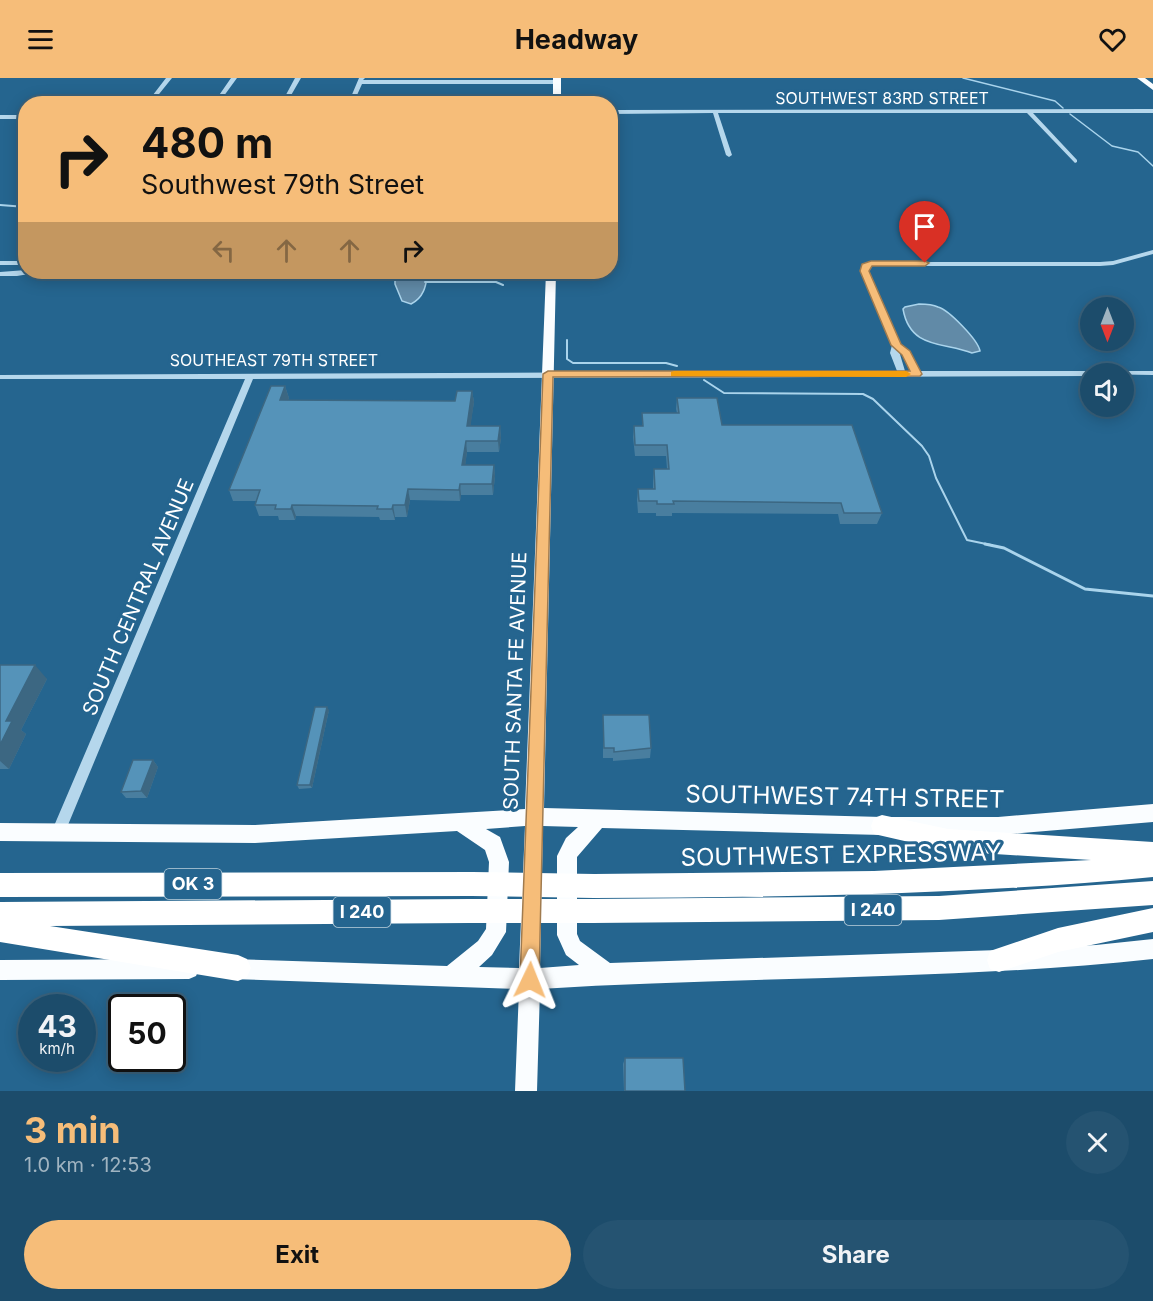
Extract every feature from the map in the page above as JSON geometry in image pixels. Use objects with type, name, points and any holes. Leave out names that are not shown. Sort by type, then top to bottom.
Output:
[{"type":"highway","points":[[882,826],[948,840],[1153,853]]},
{"type":"highway","name":"SOUTHWEST EXPRESSWAY","points":[[259,884],[594,886],[901,884],[1006,879],[1153,866]]},
{"type":"highway","name":"OK 3","points":[[0,885],[259,884]]},
{"type":"highway","name":"I 240","points":[[0,914],[939,908],[1153,893]]},
{"type":"highway","points":[[999,960],[1058,940],[1153,920]]},
{"type":"highway","points":[[0,930],[238,968]]},
{"type":"main road","points":[[1141,78],[1153,88]]},
{"type":"main road","points":[[557,80],[557,96]]},
{"type":"main road","name":"SOUTH SANTA FE AVENUE","points":[[526,1091],[551,279]]},
{"type":"main road","name":"SOUTHWEST 74TH STREET","points":[[3,832],[255,834],[536,816],[882,826],[1007,825],[1153,813]]},
{"type":"main road","points":[[599,818],[573,845],[567,856],[567,935],[573,948],[607,974]]},
{"type":"main road","points":[[450,977],[485,948],[496,932],[500,862],[494,844],[458,821]]},
{"type":"main road","points":[[0,970],[238,968],[530,980],[607,974],[999,960],[1096,955],[1153,949]]},
{"type":"street","points":[[155,96],[170,78]]},
{"type":"street","points":[[221,96],[234,78]]},
{"type":"street","points":[[288,96],[298,78]]},
{"type":"street","points":[[354,96],[361,80],[557,80]]},
{"type":"street","points":[[1028,111],[1075,161]]},
{"type":"street","name":"SOUTHWEST 83RD STREET","points":[[618,112],[1153,111]]},
{"type":"street","points":[[715,112],[729,155]]},
{"type":"street","points":[[0,117],[18,117]]},
{"type":"street","points":[[916,374],[907,353],[896,345],[864,271],[865,266],[925,263],[1100,264],[1113,263],[1153,252]]},
{"type":"street","points":[[0,263],[18,263]]},
{"type":"street","points":[[0,274],[18,274]]},
{"type":"street","points":[[896,345],[894,353],[902,374]]},
{"type":"street","name":"SOUTHEAST 79TH STREET","points":[[0,376],[1153,373]]},
{"type":"street","name":"SOUTH CENTRAL AVENUE","points":[[58,833],[250,376]]},
{"type":"water","points":[[395,279],[426,279],[422,294],[411,304],[402,301]]},
{"type":"water","points":[[919,304],[936,306],[956,319],[969,333],[980,351],[972,353],[920,338],[907,322],[903,309]]},
{"type":"building","points":[[271,386],[285,386],[280,400],[455,401],[457,391],[472,391],[467,426],[500,426],[498,441],[466,441],[462,465],[494,465],[492,484],[460,484],[459,490],[408,489],[405,505],[393,505],[392,509],[377,509],[378,506],[292,505],[291,509],[275,509],[276,505],[255,505],[260,490],[229,490]]},
{"type":"building","points":[[677,398],[717,398],[722,425],[852,425],[882,513],[844,513],[841,503],[673,501],[674,504],[657,504],[657,501],[639,501],[638,489],[655,489],[654,469],[669,469],[667,445],[635,445],[634,426],[643,426],[642,413],[679,413]]},
{"type":"building","points":[[0,665],[35,665],[6,721],[12,721],[0,745]]},
{"type":"building","points":[[315,707],[327,707],[310,785],[297,785]]},
{"type":"building","points":[[603,715],[649,715],[651,748],[614,752],[614,748],[604,748]]},
{"type":"building","points":[[133,760],[153,760],[141,791],[121,792]]},
{"type":"building","points":[[625,1058],[683,1058],[685,1091],[625,1091]]},
{"type":"waterway","points":[[963,78],[1055,101],[1063,108]]},
{"type":"waterway","points":[[1070,114],[1112,146],[1138,152],[1153,166]]},
{"type":"waterway","points":[[0,205],[18,206]]},
{"type":"waterway","points":[[425,282],[496,282],[503,285]]},
{"type":"waterway","points":[[567,340],[567,359],[573,363],[666,363],[677,366]]},
{"type":"waterway","points":[[704,380],[724,393],[863,394],[873,399],[922,446],[929,456],[936,478],[967,540],[991,545]]},
{"type":"waterway","points":[[985,544],[1004,548],[1085,589],[1153,596]]},
{"type":"slow traffic","points":[[674,374],[906,374]]},
{"type":"route","points":[[530,980],[548,374],[916,374],[907,353],[896,345],[864,271],[865,266],[871,264],[925,263]]}]
